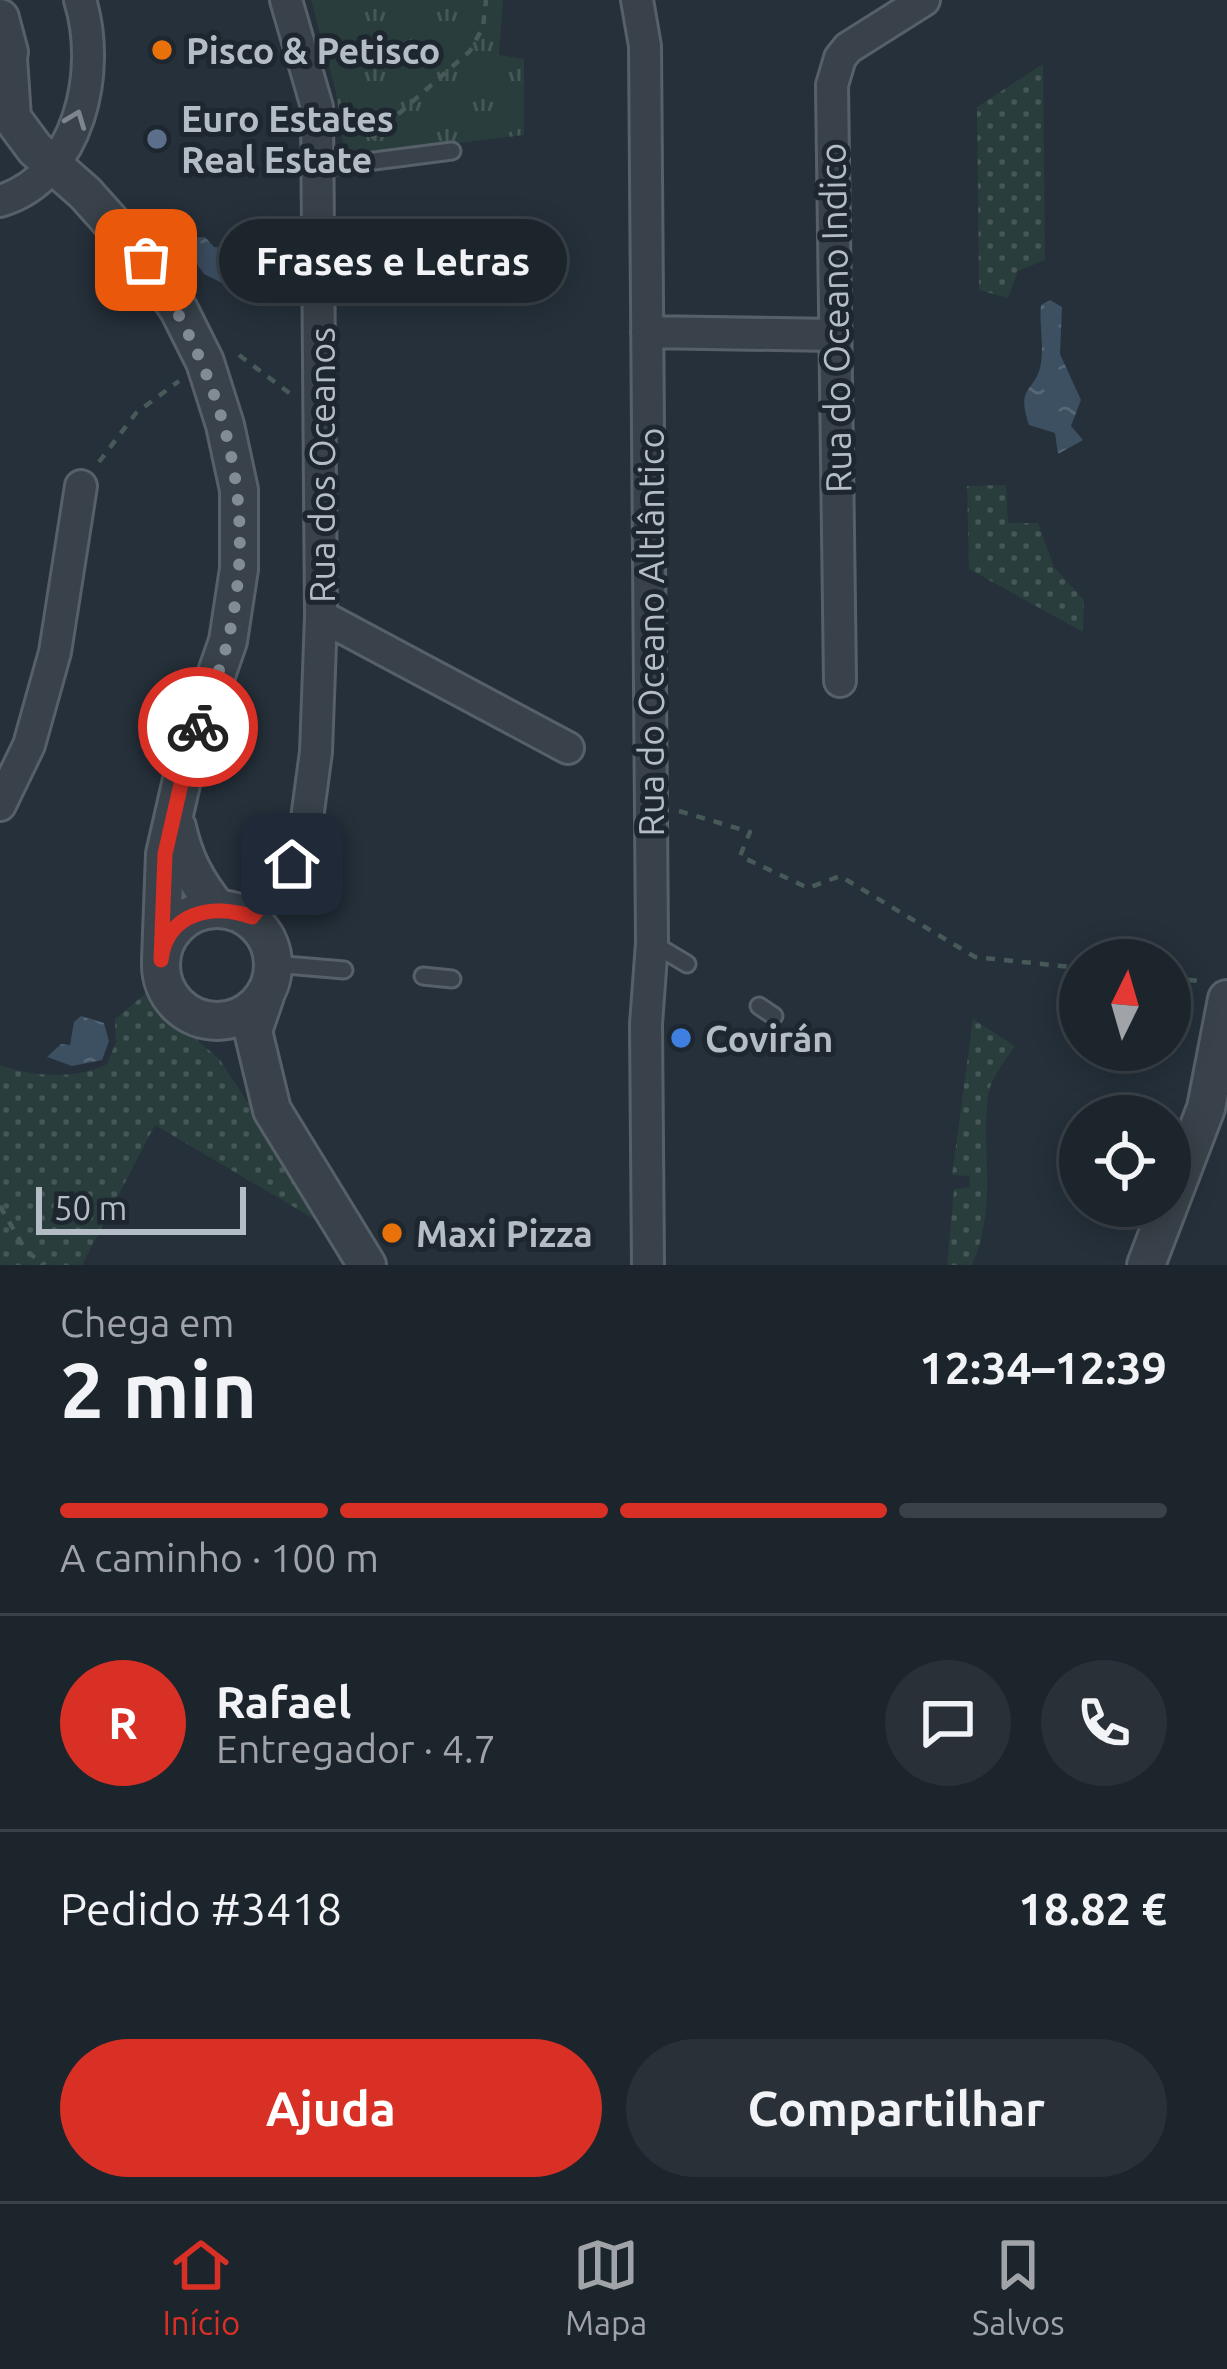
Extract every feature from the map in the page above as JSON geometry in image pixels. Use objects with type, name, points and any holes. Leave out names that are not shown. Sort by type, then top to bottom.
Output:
[{"type":"street","points":[[0,201],[37,182],[43,157],[71,135],[87,91],[88,24],[80,0]]},
{"type":"street","name":"Rua dos Oceanos","points":[[234,913],[292,864],[306,826],[316,752],[321,616],[320,168],[317,106],[286,0]]},
{"type":"street","name":"Rua do Oceano Altlântico","points":[[637,0],[645,46],[652,943],[646,1024],[648,1265]]},
{"type":"street","name":"Rua do Oceano Indico","points":[[840,681],[835,71],[840,58],[861,37],[924,0]]},
{"type":"street","points":[[0,18],[8,37],[4,71],[12,118],[43,157],[85,193],[146,260],[179,310],[200,352],[225,425],[239,490],[238,568],[228,641],[186,762],[165,854],[164,985],[185,1011],[238,1055],[368,1265]]},
{"type":"street","points":[[0,134],[43,157]]},
{"type":"street","points":[[647,332],[834,335]]},
{"type":"street","points":[[0,805],[28,745],[55,652],[81,486]]},
{"type":"street","points":[[321,616],[568,748]]},
{"type":"street","points":[[175,815],[184,856],[234,913],[268,940],[269,980],[253,1031],[272,1110]]},
{"type":"street","points":[[161,960],[173,928],[193,914],[234,913]]},
{"type":"street","points":[[185,1011],[216,1022],[236,1018],[269,980]]},
{"type":"street","points":[[1146,1265],[1217,1112],[1227,999]]},
{"type":"lane","points":[[320,168],[452,151]]},
{"type":"lane","points":[[652,943],[687,964]]},
{"type":"lane","points":[[269,980],[344,970]]},
{"type":"lane","points":[[423,976],[452,979]]},
{"type":"path","points":[[362,145],[470,50],[483,27],[487,0]]},
{"type":"path","points":[[81,486],[136,413],[200,352],[226,345],[321,417]]},
{"type":"path","points":[[651,802],[749,832],[740,856],[808,888],[840,876],[975,957],[1059,966]]},
{"type":"path","points":[[0,1206],[26,1251],[45,1265]]},
{"type":"green space","points":[[311,0],[503,0],[499,55],[524,59],[524,135],[345,157],[336,92]]},
{"type":"green space","points":[[1043,64],[1045,260],[1018,271],[1008,298],[979,290],[977,107]]},
{"type":"green space","points":[[1006,485],[1008,523],[1038,523],[1054,567],[1084,600],[1083,632],[969,569],[967,486]]},
{"type":"green space","points":[[145,994],[220,1060],[331,1229],[155,1125],[82,1265],[0,1265],[0,1065],[54,1075],[82,1073],[107,1064],[116,1042],[115,1019]]},
{"type":"green space","points":[[973,1019],[1015,1046],[988,1096],[987,1201],[980,1243],[972,1265],[947,1265],[954,1189],[970,1187],[969,1176],[952,1175]]},
{"type":"water","points":[[205,237],[214,247],[235,250],[241,263],[236,278],[224,284],[204,274],[189,253],[192,238]]},
{"type":"water","points":[[1050,300],[1062,307],[1060,354],[1081,400],[1071,426],[1083,440],[1058,454],[1055,433],[1029,425],[1024,402],[1041,363],[1041,305]]},
{"type":"water","points":[[81,1016],[104,1023],[109,1041],[102,1060],[72,1066],[47,1057],[61,1044],[70,1045],[74,1022]]},
{"type":"way so far","points":[[146,260],[205,362],[239,490],[238,568],[228,641],[198,727]]},
{"type":"place","name":"Pisco & Petisco","points":[[162,50]]},
{"type":"place","name":"Euro Estates Real Estate","points":[[157,139]]},
{"type":"place","name":"Frases e Letras","points":[[146,260]]},
{"type":"place","name":"Covirán","points":[[681,1038]]},
{"type":"place","name":"Maxi Pizza","points":[[392,1233]]},
{"type":"route","points":[[198,727],[165,854],[161,960],[173,928],[193,914],[217,908],[252,917],[292,864]]}]
